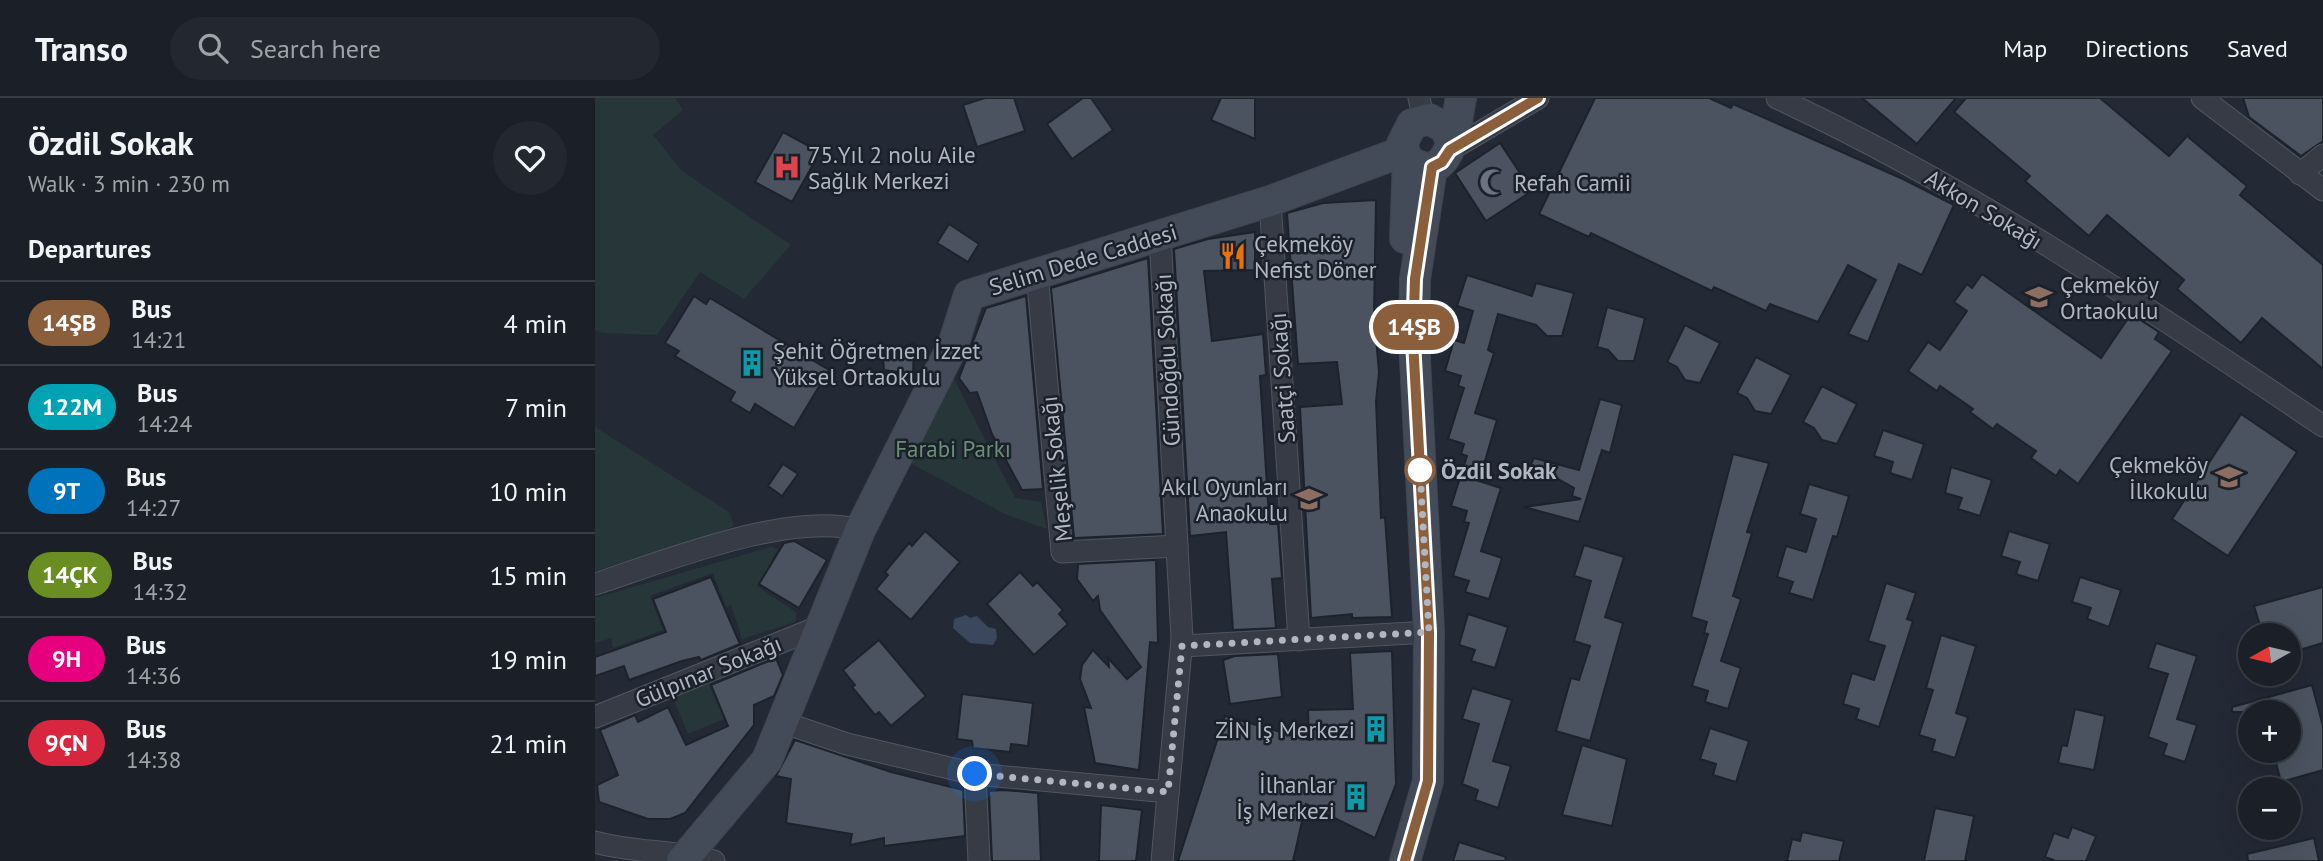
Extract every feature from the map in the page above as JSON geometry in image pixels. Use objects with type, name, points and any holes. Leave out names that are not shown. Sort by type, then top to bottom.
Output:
[{"type":"street","points":[[1405,861],[1428,781],[1429,632],[1413,341],[1415,279],[1429,154],[1461,98]]},
{"type":"street","points":[[1429,154],[1538,98]]},
{"type":"street","name":"Akkon Sokağı","points":[[1777,98],[1858,136],[1973,200],[2323,426]]},
{"type":"street","points":[[2202,98],[2323,190]]},
{"type":"street","points":[[1427,109],[1445,128],[1429,154],[1407,130],[1427,109]]},
{"type":"street","name":"Selim Dede Caddesi","points":[[695,858],[767,760],[860,530],[953,345],[969,295],[1429,154]]},
{"type":"street","points":[[2299,174],[2323,155]]},
{"type":"street","name":"Saatçi Sokağı","points":[[1270,201],[1299,640]]},
{"type":"street","name":"Gündoğdu Sokağı","points":[[1160,235],[1182,646],[1162,861]]},
{"type":"street","name":"Meşelik Sokağı","points":[[1037,273],[1062,552],[1177,546]]},
{"type":"street","points":[[595,584],[756,534],[846,526],[860,530]]},
{"type":"street","name":"Gülpınar Sokağı","points":[[595,717],[821,626]]},
{"type":"street","points":[[1182,646],[1429,632]]},
{"type":"street","points":[[782,722],[847,744],[975,774],[1168,792]]},
{"type":"street","points":[[975,774],[979,861]]},
{"type":"street","points":[[595,842],[619,849],[695,858]]},
{"type":"green space","points":[[595,98],[675,98],[683,110],[653,135],[682,171],[791,245],[744,299],[700,272],[657,335],[603,333],[595,330]]},
{"type":"green space","name":"Farabi Parkı","points":[[952,375],[1015,498],[1041,502],[1047,529],[1007,515],[910,463]]},
{"type":"green space","points":[[595,427],[729,512],[734,526],[692,542],[595,571]]},
{"type":"green space","points":[[771,547],[778,549],[757,586],[797,613],[795,622],[742,639],[731,605],[726,607],[713,573],[650,596],[663,630],[613,648],[611,638],[595,643],[595,598]]},
{"type":"green space","points":[[708,681],[724,719],[688,734],[672,696]]},
{"type":"water","points":[[966,615],[970,618],[977,616],[988,627],[996,629],[997,638],[993,645],[970,643],[953,628],[954,619]]},
{"type":"building","points":[[985,98],[1014,98],[1025,131],[977,147],[963,105]]},
{"type":"building","points":[[1083,98],[1091,98],[1113,130],[1072,159],[1047,124]]},
{"type":"building","points":[[1221,98],[1255,98],[1255,139],[1211,120]]},
{"type":"building","points":[[1595,98],[1709,98],[1731,108],[1733,104],[1903,179],[1954,205],[1922,275],[1899,264],[1868,342],[1848,334],[1876,280],[1848,265],[1818,322],[1770,304],[1766,311],[1714,287],[1712,291],[1591,233],[1589,237],[1539,214]]},
{"type":"building","points":[[1862,98],[1956,98],[1917,144]]},
{"type":"building","points":[[1966,98],[2100,98],[2169,156],[2187,136],[2247,186],[2240,195],[2323,265],[2323,369],[2262,318],[2241,343],[2177,289],[2184,280],[2107,215],[2089,236],[2025,181],[2030,176],[1954,112]]},
{"type":"building","points":[[2243,98],[2323,98],[2323,141],[2301,156],[2249,117]]},
{"type":"building","name":"75.Yıl 2 nolu Aile Sağlık Merkezi","points":[[783,132],[820,152],[792,202],[755,182]]},
{"type":"building","name":"Refah Camii","points":[[1500,143],[1532,191],[1486,221],[1455,173]]},
{"type":"building","points":[[1376,200],[1374,315],[1379,372],[1376,402],[1381,518],[1385,517],[1392,617],[1352,618],[1352,614],[1311,618],[1300,407],[1342,404],[1337,362],[1298,364],[1287,213],[1323,203]]},
{"type":"building","points":[[949,224],[979,244],[968,262],[937,243]]},
{"type":"building","points":[[1255,232],[1255,270],[1204,271],[1212,341],[1263,334],[1266,375],[1260,376],[1269,517],[1270,524],[1278,524],[1282,578],[1272,579],[1276,628],[1233,630],[1226,532],[1190,536],[1174,249],[1208,239]]},
{"type":"building","points":[[1148,258],[1163,534],[1074,538],[1051,288]]},
{"type":"building","points":[[1982,274],[2101,358],[2131,314],[2159,332],[2155,339],[2172,351],[2078,484],[2060,470],[2056,476],[2031,458],[2036,451],[1997,424],[1993,429],[1970,412],[1973,409],[1940,386],[1937,391],[1908,371],[1928,342],[1940,350],[1967,311],[1954,302],[1967,284],[1972,288]]},
{"type":"building","points":[[1467,275],[1532,296],[1536,283],[1574,293],[1562,336],[1547,336],[1536,325],[1498,314],[1488,350],[1494,353],[1475,413],[1497,420],[1479,481],[1501,488],[1481,551],[1502,558],[1489,599],[1465,592],[1469,581],[1453,576],[1469,523],[1464,522],[1467,511],[1451,506],[1467,456],[1461,454],[1464,444],[1448,439],[1464,388],[1458,386],[1461,376],[1445,371],[1454,340],[1464,343],[1473,311],[1457,306]]},
{"type":"building","name":"Şehit Öğretmen İzzet Yüksel Ortaokulu","points":[[694,296],[706,304],[710,298],[829,370],[794,428],[755,404],[750,413],[730,401],[735,392],[675,356],[679,351],[665,343]]},
{"type":"building","points":[[1026,296],[1043,489],[1022,490],[992,434],[977,392],[970,393],[959,378],[986,308]]},
{"type":"building","points":[[1607,307],[1645,318],[1634,361],[1618,361],[1608,350],[1597,347]]},
{"type":"building","points":[[1685,325],[1720,343],[1700,383],[1685,380],[1677,367],[1667,362]]},
{"type":"building","points":[[914,343],[913,374],[884,370],[883,356]]},
{"type":"building","points":[[1756,357],[1791,375],[1771,414],[1755,411],[1747,398],[1737,393]]},
{"type":"building","points":[[1822,386],[1857,404],[1837,444],[1822,440],[1814,428],[1803,422]]},
{"type":"building","points":[[1600,399],[1622,405],[1610,453],[1602,450],[1579,522],[1524,507],[1581,499],[1572,496],[1574,488],[1531,464],[1534,458],[1579,470]]},
{"type":"building","points":[[2241,414],[2297,452],[2228,556],[2172,519]]},
{"type":"building","points":[[1883,430],[1924,444],[1912,480],[1890,473],[1893,462],[1874,456]]},
{"type":"building","points":[[1733,454],[1769,463],[1747,532],[1752,533],[1733,596],[1741,599],[1721,661],[1741,668],[1728,709],[1705,702],[1708,691],[1692,686],[1708,634],[1704,633],[1707,622],[1691,617]]},
{"type":"building","points":[[783,464],[798,474],[782,496],[768,486]]},
{"type":"building","points":[[1951,467],[1992,480],[1980,516],[1958,509],[1962,498],[1945,493]]},
{"type":"building","points":[[1809,484],[1849,496],[1813,600],[1789,593],[1793,582],[1777,577],[1786,546],[1806,552],[1816,519],[1800,514]]},
{"type":"building","points":[[925,531],[960,562],[911,620],[876,589],[888,575],[885,572],[909,543],[912,546]]},
{"type":"building","points":[[2009,531],[2050,544],[2038,581],[2016,574],[2020,562],[2001,556]]},
{"type":"building","points":[[794,541],[827,560],[799,608],[759,584],[784,543]]},
{"type":"building","points":[[1584,545],[1624,557],[1605,617],[1623,623],[1590,741],[1556,731],[1571,678],[1579,680],[1590,646],[1574,641],[1591,581],[1574,576]]},
{"type":"building","points":[[1156,560],[1158,643],[1150,642],[1139,770],[1095,763],[1084,707],[1091,708],[1080,679],[1082,665],[1093,650],[1109,667],[1108,658],[1127,679],[1141,667],[1100,610],[1098,596],[1093,601],[1077,579],[1078,564]]},
{"type":"building","points":[[1020,572],[1033,586],[1037,582],[1063,610],[1059,614],[1068,624],[1034,655],[987,604]]},
{"type":"building","points":[[711,577],[740,644],[701,660],[699,657],[682,661],[629,680],[624,666],[595,676],[595,657],[666,632],[653,599]]},
{"type":"building","points":[[2080,577],[2121,590],[2109,627],[2087,619],[2091,608],[2072,602]]},
{"type":"building","points":[[1886,583],[1916,593],[1907,619],[1913,621],[1879,727],[1856,719],[1859,709],[1843,704],[1852,673],[1874,680],[1885,646],[1868,641]]},
{"type":"building","points":[[2323,587],[2323,643],[2301,649],[2301,623],[2259,623],[2254,606]]},
{"type":"building","points":[[1468,614],[1508,627],[1495,668],[1471,661],[1475,650],[1459,645]]},
{"type":"building","points":[[1941,635],[1976,646],[1956,713],[1968,717],[1955,758],[1932,751],[1935,740],[1919,735],[1933,690],[1926,688]]},
{"type":"building","points":[[879,640],[926,696],[891,726],[879,712],[875,715],[852,687],[855,685],[843,670]]},
{"type":"building","points":[[2156,643],[2197,656],[2177,719],[2197,725],[2185,762],[2163,755],[2167,744],[2148,737],[2168,674],[2148,668]]},
{"type":"building","points":[[1392,651],[1396,784],[1375,838],[1306,804],[1293,861],[1178,861],[1225,716],[1309,740],[1308,710],[1353,709],[1350,653]]},
{"type":"building","points":[[1278,654],[1282,697],[1230,704],[1223,660],[1235,656]]},
{"type":"building","points":[[776,658],[783,675],[774,696],[754,705],[754,725],[685,813],[670,819],[648,819],[599,802],[597,785],[618,775],[600,730],[635,715],[638,722],[668,707],[686,745],[728,726],[711,685]]},
{"type":"building","points":[[2312,685],[2323,726],[2323,770],[2298,777],[2280,777],[2276,763],[2301,763],[2301,700],[2257,700]]},
{"type":"building","points":[[1472,688],[1512,700],[1493,761],[1511,766],[1498,808],[1475,800],[1478,790],[1462,784],[1479,724],[1462,719]]},
{"type":"building","points":[[962,694],[1033,703],[1028,746],[1011,744],[1010,752],[973,748],[972,741],[957,739]]},
{"type":"building","points":[[2238,705],[2238,712],[2232,712],[2232,707]]},
{"type":"building","points":[[2075,709],[2105,716],[2094,770],[2058,763],[2062,745],[2067,746]]},
{"type":"building","points":[[1710,728],[1749,741],[1736,782],[1713,775],[1716,764],[1700,759]]},
{"type":"building","points":[[795,740],[891,772],[963,790],[965,836],[884,846],[884,838],[850,845],[852,834],[786,823],[791,779],[776,776]]},
{"type":"building","points":[[1582,745],[1627,759],[1612,826],[1562,815]]},
{"type":"building","points":[[989,791],[1038,793],[1041,861],[992,861]]},
{"type":"building","points":[[1101,805],[1142,810],[1136,861],[1099,861]]},
{"type":"building","points":[[1935,808],[1974,816],[1965,861],[1924,861]]},
{"type":"building","points":[[2072,827],[2096,836],[2086,861],[2056,861],[2045,857],[2054,833],[2068,838]]},
{"type":"building","points":[[1802,832],[1844,841],[1839,861],[1787,861],[1792,839],[1800,841]]},
{"type":"building","points":[[2314,838],[2319,861],[2248,861],[2247,854]]},
{"type":"building","points":[[1459,842],[1506,857],[1505,861],[1453,861]]},
{"type":"bus line","name":"14ŞB","points":[[1405,861],[1428,781],[1429,632],[1413,341],[1415,279],[1432,167],[1442,162],[1450,150],[1538,98]]},
{"type":"place","name":"75.Yıl 2 nolu Aile Sağlık Merkezi","points":[[787,167]]},
{"type":"place","name":"Refah Camii","points":[[1493,182]]},
{"type":"place","name":"Çekmeköy Nefist Döner","points":[[1233,256]]},
{"type":"place","name":"Çekmeköy Ortaokulu","points":[[2039,297]]},
{"type":"place","name":"Şehit Öğretmen İzzet Yüksel Ortaokulu","points":[[752,363]]},
{"type":"place","name":"Özdil Sokak","points":[[1420,470]]},
{"type":"place","name":"Çekmeköy İlkokulu","points":[[2229,477]]},
{"type":"place","name":"Akıl Oyunları Anaokulu","points":[[1309,499]]},
{"type":"place","name":"ZİN İş Merkezi","points":[[1376,729]]},
{"type":"place","name":"İlhanlar İş Merkezi","points":[[1356,797]]},
{"type":"route","points":[[975,774],[1168,792],[1182,646],[1429,632],[1420,470]]}]
